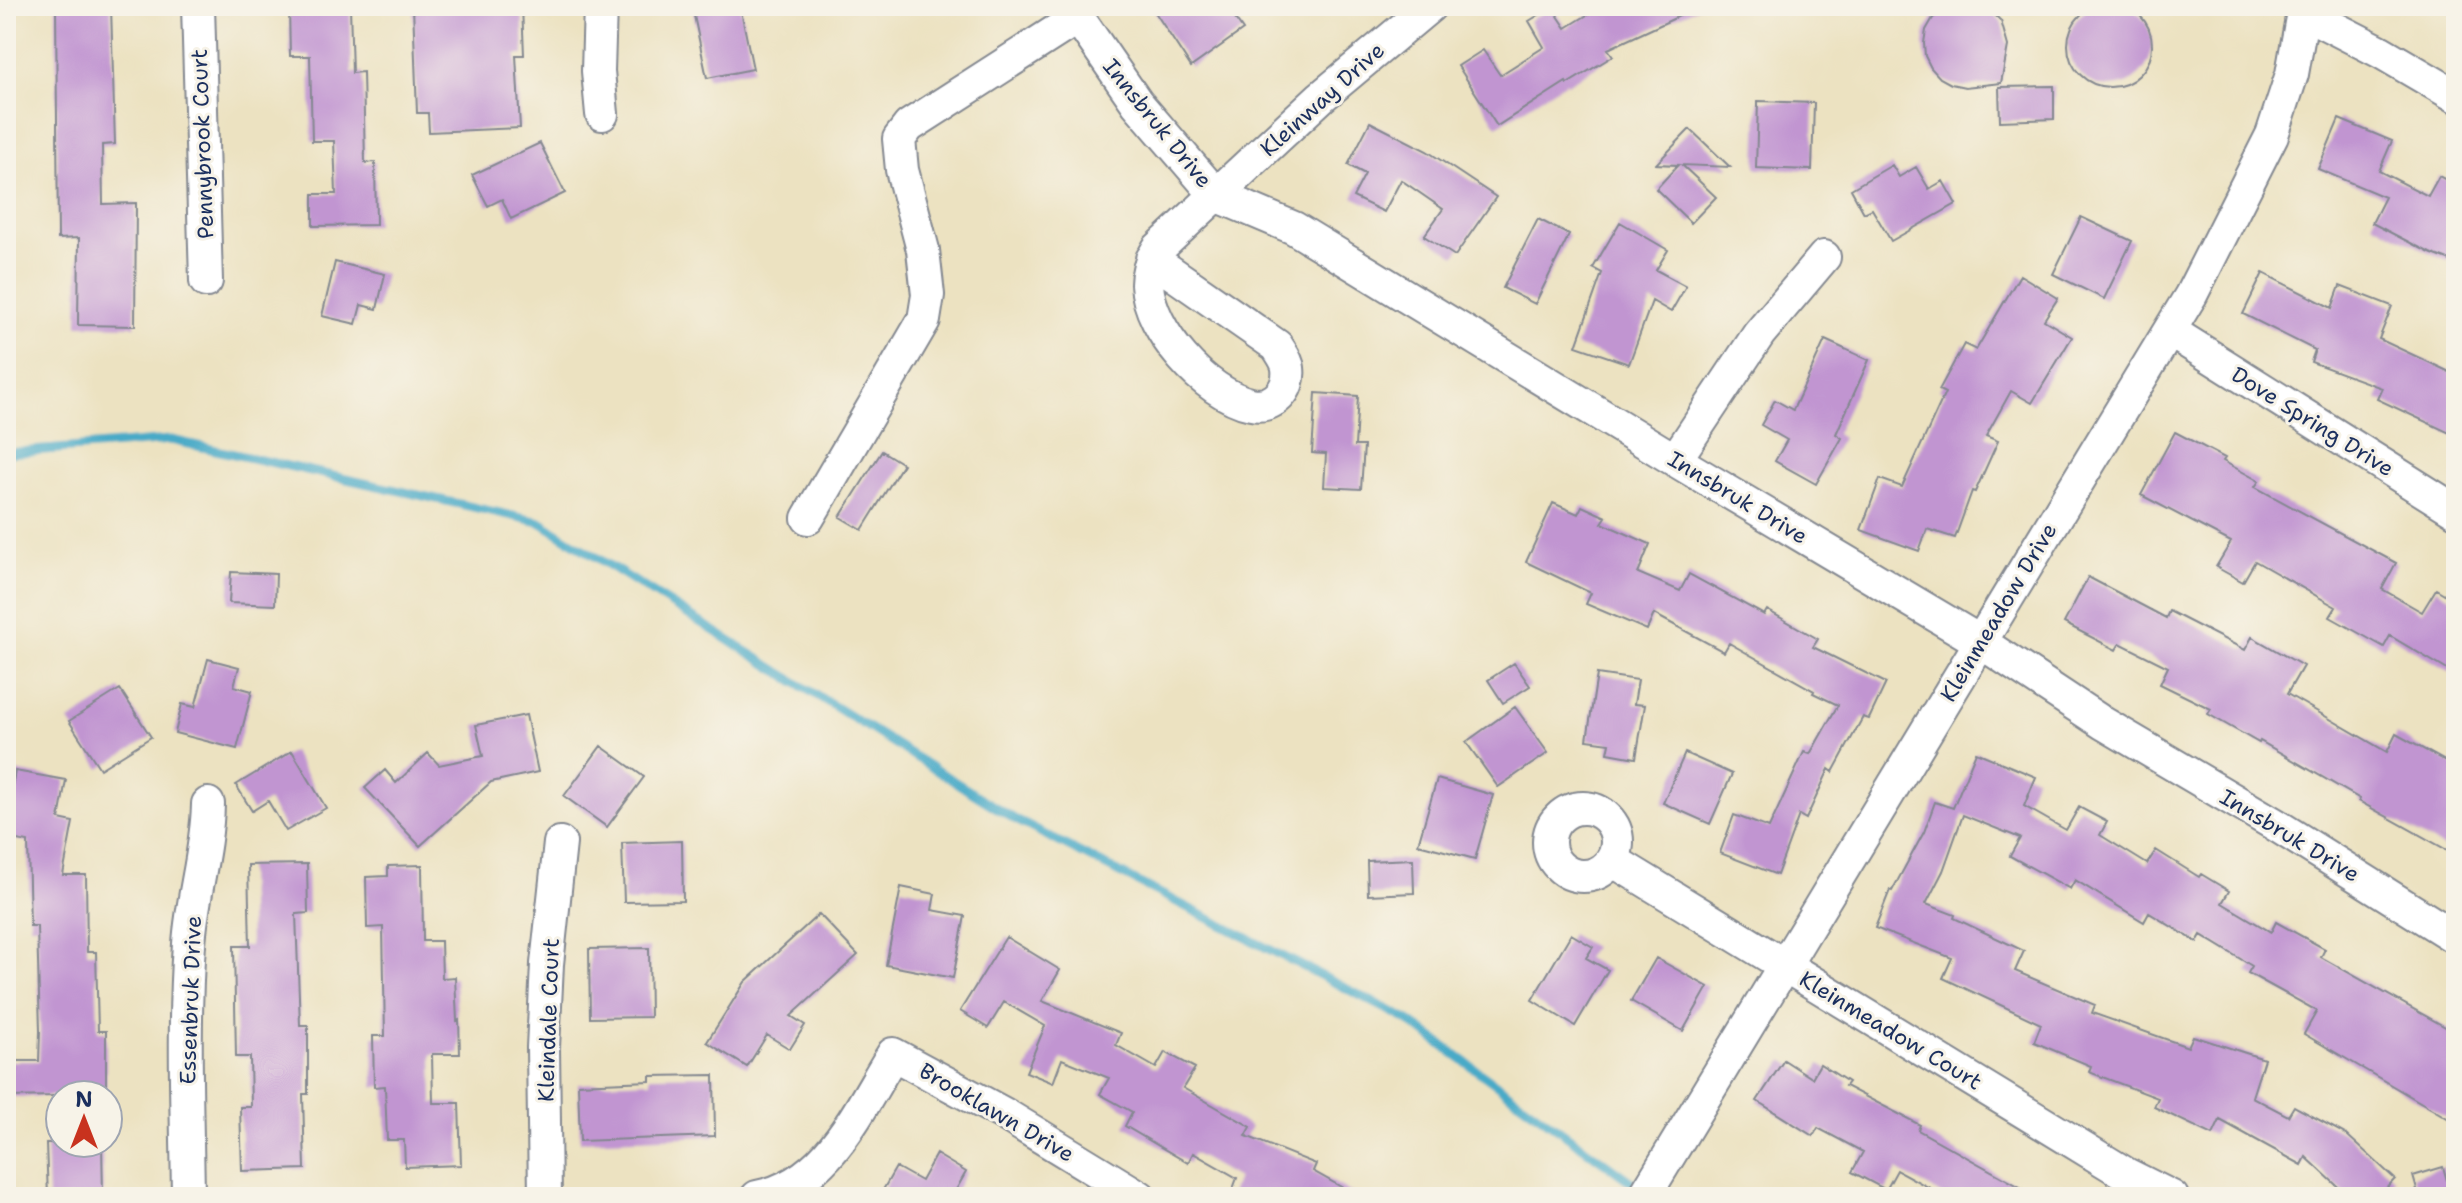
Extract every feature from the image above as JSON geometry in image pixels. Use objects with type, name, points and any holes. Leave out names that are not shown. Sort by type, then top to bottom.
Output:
[{"type":"street","name":"Pennybrook Court","points":[[198,6],[206,281]]},
{"type":"street","points":[[600,6],[598,71],[602,114]]},
{"type":"street","name":"Kleinway Drive","points":[[1152,259],[1158,249],[1321,97],[1430,6]]},
{"type":"street","points":[[2304,9],[2456,96]]},
{"type":"street","name":"Kleinmeadow Drive","points":[[1647,1191],[2170,331],[2213,254],[2272,135],[2292,74],[2304,9]]},
{"type":"street","points":[[808,518],[924,320],[928,295],[923,250],[902,170],[899,139],[909,126],[1074,12]]},
{"type":"street","name":"Innsbruk Drive","points":[[1074,12],[1137,103],[1216,195],[1294,228],[1979,641],[2103,723],[2276,825],[2456,938]]},
{"type":"street","points":[[1675,460],[1759,334],[1824,257]]},
{"type":"street","points":[[1152,259],[1277,346],[1288,365],[1288,381],[1282,395],[1270,402],[1253,405],[1226,394],[1193,370],[1178,353],[1151,303],[1147,281],[1152,259]]},
{"type":"street","name":"Dove Spring Drive","points":[[2170,331],[2456,511]]},
{"type":"street","name":"Essenbruk Drive","points":[[188,1197],[185,1016],[188,956],[207,834],[208,804]]},
{"type":"street","name":"Kleindale Court","points":[[545,1197],[543,1048],[547,964],[560,843]]},
{"type":"street","name":"Kleinmeadow Court","points":[[1612,860],[2126,1174],[2172,1197]]},
{"type":"street","name":"Brooklawn Drive","points":[[757,1197],[777,1193],[800,1182],[819,1166],[893,1054],[1004,1114],[1140,1197]]},
{"type":"building","points":[[2110,3],[2133,10],[2145,22],[2152,45],[2145,68],[2133,80],[2110,87],[2087,80],[2075,68],[2068,45],[2075,22],[2087,10]]},
{"type":"building","points":[[56,6],[111,6],[115,144],[102,145],[103,204],[136,203],[135,326],[78,325],[79,238],[58,239]]},
{"type":"building","points":[[289,6],[350,6],[352,73],[363,72],[365,163],[375,162],[376,225],[313,226],[313,194],[336,194],[334,141],[312,141],[310,56],[290,56]]},
{"type":"building","points":[[413,6],[522,6],[524,55],[516,55],[520,128],[429,132],[428,113],[417,113]]},
{"type":"building","points":[[692,6],[740,6],[753,69],[707,78]]},
{"type":"building","points":[[1151,6],[1226,6],[1243,30],[1191,67]]},
{"type":"building","points":[[1602,6],[1701,6],[1608,49],[1613,56],[1497,126],[1458,66],[1483,50],[1500,75],[1544,47],[1529,21],[1552,7],[1566,28]]},
{"type":"building","points":[[1951,6],[1982,6],[2001,21],[2008,46],[2001,83],[1965,87],[1951,84],[1931,68],[1925,56],[1926,30],[1933,18]]},
{"type":"building","points":[[2054,86],[2054,119],[2000,121],[1999,87]]},
{"type":"building","points":[[1758,101],[1814,103],[1812,170],[1756,168]]},
{"type":"building","points":[[2339,119],[2392,141],[2379,171],[2428,196],[2439,176],[2456,185],[2456,263],[2372,223],[2385,197],[2318,169]]},
{"type":"building","points":[[1370,122],[1427,151],[1496,197],[1455,256],[1424,236],[1443,209],[1401,180],[1384,212],[1353,197],[1365,174],[1348,165]]},
{"type":"building","points":[[1690,129],[1730,167],[1682,165],[1716,197],[1691,223],[1656,189],[1678,165],[1656,164]]},
{"type":"building","points":[[540,143],[565,193],[511,219],[502,199],[488,206],[472,175]]},
{"type":"building","points":[[1892,165],[1899,177],[1916,167],[1929,189],[1943,181],[1956,204],[1891,241],[1872,209],[1864,213],[1851,189]]},
{"type":"building","points":[[2081,217],[2132,241],[2104,299],[2053,274]]},
{"type":"building","points":[[1538,219],[1569,235],[1535,304],[1503,288]]},
{"type":"building","points":[[1620,222],[1668,250],[1656,270],[1686,286],[1671,312],[1652,301],[1629,364],[1576,346],[1602,273],[1593,268]]},
{"type":"building","points":[[335,262],[385,274],[377,309],[361,305],[356,324],[322,316]]},
{"type":"building","points":[[2263,273],[2332,308],[2340,286],[2392,306],[2379,339],[2456,375],[2456,436],[2377,399],[2382,388],[2311,362],[2315,350],[2243,314]]},
{"type":"building","points":[[2020,275],[2058,298],[2044,320],[2072,337],[2032,403],[2011,391],[1986,436],[1998,441],[1975,492],[1972,491],[1955,538],[1927,529],[1919,551],[1861,530],[1880,479],[1902,487],[1945,393],[1939,390],[1964,344],[1976,350]]},
{"type":"building","points":[[1825,340],[1869,360],[1836,434],[1842,438],[1816,484],[1775,461],[1787,440],[1761,425],[1775,400],[1793,410]]},
{"type":"building","points":[[1316,393],[1358,396],[1355,446],[1364,446],[1361,489],[1324,487],[1326,454],[1312,453]]},
{"type":"building","points":[[2175,432],[2225,458],[2223,461],[2259,481],[2255,487],[2396,563],[2382,589],[2422,612],[2436,589],[2456,601],[2456,675],[2390,636],[2384,647],[2330,617],[2336,607],[2255,561],[2243,582],[2216,567],[2231,542],[2141,495]]},
{"type":"building","points":[[882,451],[903,464],[862,530],[840,517]]},
{"type":"building","points":[[1553,503],[1578,514],[1582,506],[1606,517],[1602,523],[1650,544],[1638,573],[1680,591],[1689,574],[1764,615],[1767,610],[1818,639],[1813,647],[1886,683],[1869,719],[1863,717],[1833,772],[1829,769],[1806,819],[1799,815],[1777,875],[1720,853],[1734,815],[1769,828],[1804,752],[1810,754],[1838,705],[1729,643],[1724,652],[1654,614],[1647,630],[1586,604],[1591,593],[1526,562]]},
{"type":"building","points":[[231,572],[276,574],[275,605],[229,603]]},
{"type":"building","points":[[2088,577],[2166,618],[2169,611],[2245,650],[2252,637],[2303,666],[2287,694],[2387,752],[2396,734],[2456,767],[2456,855],[2208,714],[2211,709],[2160,684],[2168,667],[2120,643],[2116,650],[2064,623]]},
{"type":"building","points":[[208,659],[239,667],[234,686],[252,691],[237,749],[175,733],[182,704],[195,707]]},
{"type":"building","points":[[1514,663],[1530,686],[1503,703],[1488,680]]},
{"type":"building","points":[[1597,674],[1638,680],[1634,704],[1645,705],[1636,758],[1608,753],[1610,743],[1587,740]]},
{"type":"building","points":[[120,689],[151,737],[100,769],[69,721]]},
{"type":"building","points":[[1515,707],[1548,753],[1498,787],[1466,742]]},
{"type":"building","points":[[526,715],[538,772],[491,782],[420,846],[365,788],[385,770],[396,783],[428,753],[439,765],[483,756],[476,725]]},
{"type":"building","points":[[601,746],[644,777],[607,827],[564,796]]},
{"type":"building","points":[[292,751],[326,808],[286,831],[268,801],[252,811],[236,785]]},
{"type":"building","points":[[1976,752],[2036,777],[2024,806],[2066,830],[2079,807],[2107,822],[2100,835],[2147,864],[2156,850],[2199,877],[2201,874],[2229,891],[2222,903],[2271,932],[2276,922],[2325,949],[2321,957],[2456,1033],[2456,1123],[2304,1034],[2317,1011],[2248,973],[2252,966],[2201,935],[2197,942],[2149,913],[2144,922],[2075,880],[2070,889],[2010,856],[2020,838],[1963,815],[1943,871],[1926,904],[1955,915],[1954,918],[2024,951],[2015,971],[2095,1005],[2092,1013],[2188,1047],[2193,1036],[2264,1059],[2252,1097],[2288,1116],[2294,1106],[2347,1135],[2395,1179],[2378,1197],[2349,1197],[2306,1157],[2302,1165],[2220,1120],[2213,1135],[2154,1107],[2158,1098],[2089,1072],[2091,1066],[2034,1042],[2041,1024],[1943,978],[1952,958],[1875,928],[1890,890],[1924,832],[1935,802],[1953,808]]},
{"type":"building","points":[[1685,753],[1732,774],[1710,824],[1663,803]]},
{"type":"building","points":[[15,771],[66,780],[59,819],[73,822],[63,875],[86,875],[87,952],[96,952],[98,1031],[106,1031],[106,1079],[44,1079],[44,1096],[6,1097],[6,1061],[39,1061],[40,1031],[37,926],[30,926],[28,842],[6,838]]},
{"type":"building","points":[[1437,779],[1493,795],[1475,859],[1418,844]]},
{"type":"building","points":[[682,841],[683,901],[624,902],[622,843]]},
{"type":"building","points":[[1413,859],[1414,893],[1368,895],[1367,861]]},
{"type":"building","points":[[307,864],[308,913],[296,914],[300,1025],[308,1025],[308,1094],[303,1094],[305,1169],[242,1171],[240,1107],[251,1107],[250,1057],[236,1057],[234,946],[250,946],[248,865]]},
{"type":"building","points":[[422,865],[423,941],[441,941],[442,978],[455,977],[459,1020],[460,1054],[432,1054],[433,1103],[459,1103],[461,1165],[405,1167],[404,1140],[387,1140],[385,1086],[374,1087],[373,1036],[385,1036],[383,927],[367,928],[366,877],[388,876],[388,866]]},
{"type":"building","points":[[901,887],[935,894],[932,910],[965,916],[953,978],[886,965]]},
{"type":"building","points":[[819,914],[858,955],[791,1016],[805,1025],[790,1049],[767,1035],[747,1067],[707,1042],[745,982]]},
{"type":"building","points":[[1571,934],[1593,947],[1586,958],[1608,970],[1575,1026],[1532,1000]]},
{"type":"building","points":[[1006,937],[1060,970],[1042,1001],[1121,1033],[1116,1045],[1156,1068],[1165,1052],[1195,1068],[1183,1088],[1251,1127],[1246,1136],[1316,1164],[1313,1171],[1359,1197],[1230,1197],[1237,1178],[1193,1153],[1188,1163],[1125,1126],[1132,1112],[1100,1094],[1109,1078],[1062,1059],[1053,1083],[1026,1072],[1045,1026],[1004,1002],[988,1028],[960,1011]]},
{"type":"building","points":[[649,948],[650,1017],[590,1018],[589,949]]},
{"type":"building","points":[[1656,958],[1708,987],[1683,1031],[1631,1001]]},
{"type":"building","points":[[1784,1060],[1812,1078],[1820,1064],[1848,1082],[1845,1086],[1920,1125],[1918,1130],[2038,1197],[1946,1197],[1897,1170],[1886,1190],[1852,1172],[1863,1152],[1818,1128],[1813,1136],[1757,1101]]},
{"type":"building","points":[[714,1075],[715,1136],[580,1141],[578,1084],[650,1081],[650,1076]]},
{"type":"building","points":[[936,1154],[966,1172],[952,1197],[879,1197],[896,1167],[921,1181]]},
{"type":"building","points":[[47,1159],[102,1159],[103,1197],[48,1197]]},
{"type":"building","points":[[2443,1167],[2452,1197],[2419,1197],[2413,1176]]},
{"type":"waterway","points":[[6,453],[171,440],[540,522],[1016,820],[1406,1019],[1641,1189]]}]
